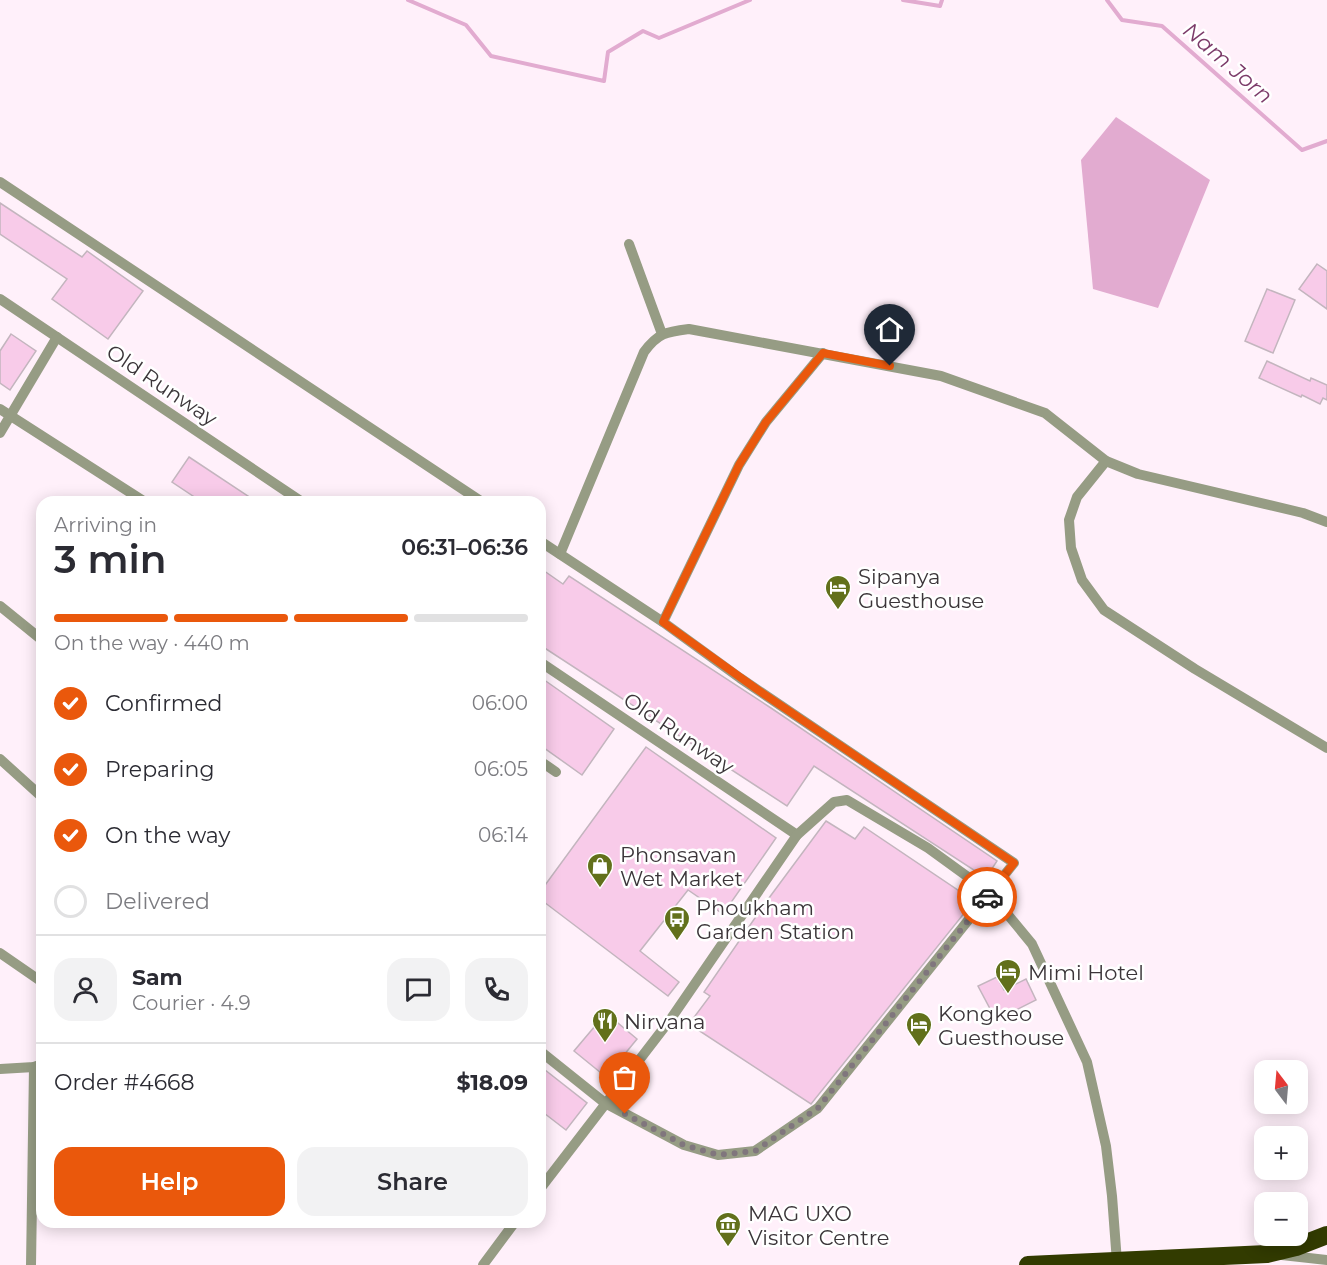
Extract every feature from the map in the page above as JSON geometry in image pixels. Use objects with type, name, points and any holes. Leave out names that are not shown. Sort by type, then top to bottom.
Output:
[{"type":"highway","points":[[1028,1265],[1267,1254],[1296,1247],[1327,1235]]},
{"type":"street","points":[[0,182],[473,496]]},
{"type":"street","points":[[629,244],[662,334]]},
{"type":"street","name":"Old Runway","points":[[0,299],[293,496]]},
{"type":"street","points":[[560,554],[644,352],[654,339],[662,334],[689,329],[941,376],[1020,402],[1045,413],[1106,461],[1138,474],[1303,513],[1327,522]]},
{"type":"street","points":[[0,433],[57,337]]},
{"type":"street","points":[[663,622],[739,465],[766,422],[823,353]]},
{"type":"street","points":[[0,409],[136,496]]},
{"type":"street","points":[[1106,461],[1077,497],[1069,520],[1071,548],[1082,580],[1104,610],[1195,669],[1327,748]]},
{"type":"street","points":[[546,545],[663,622],[740,678],[1014,863],[818,1108],[755,1151],[718,1155],[684,1145],[605,1103],[546,1056]]},
{"type":"street","points":[[0,606],[36,635]]},
{"type":"street","name":"Old Runway","points":[[546,666],[797,836]]},
{"type":"street","points":[[0,759],[36,792]]},
{"type":"street","points":[[546,765],[556,772]]},
{"type":"street","points":[[546,1181],[670,1020],[797,836],[834,802],[847,800],[928,848],[990,893],[1032,944],[1087,1062],[1106,1146],[1116,1262]]},
{"type":"street","points":[[0,952],[36,978]]},
{"type":"street","points":[[0,1069],[36,1065]]},
{"type":"street","points":[[32,1265],[36,1132]]},
{"type":"street","points":[[483,1265],[511,1228]]},
{"type":"street","points":[[1267,1254],[1327,1260]]},
{"type":"shaded area","points":[[1116,117],[1210,180],[1158,308],[1093,289],[1081,160]]},
{"type":"building","points":[[0,203],[82,257],[87,251],[143,291],[108,339],[52,299],[67,279],[0,234]]},
{"type":"building","points":[[1317,264],[1327,271],[1327,309],[1299,289]]},
{"type":"building","points":[[1267,289],[1295,300],[1273,353],[1245,341]]},
{"type":"building","points":[[11,334],[36,351],[10,390],[0,383],[0,351]]},
{"type":"building","points":[[1267,361],[1310,381],[1311,378],[1327,385],[1327,400],[1323,398],[1320,404],[1259,378]]},
{"type":"building","points":[[189,457],[248,496],[193,496],[172,482]]},
{"type":"building","points":[[546,572],[563,584],[569,576],[771,708],[997,861],[986,878],[814,766],[787,806],[546,649]]},
{"type":"building","points":[[546,681],[614,729],[582,775],[546,749]]},
{"type":"building","points":[[646,747],[776,838],[723,914],[688,890],[640,951],[679,982],[668,996],[546,904],[546,884]]},
{"type":"building","points":[[826,821],[855,839],[864,827],[974,901],[811,1104],[689,1024],[710,996],[704,992]]},
{"type":"building","name":"Mimi Hotel","points":[[997,977],[1004,990],[1026,979],[1036,1000],[996,1020],[978,986]]},
{"type":"building","points":[[606,1013],[637,1039],[606,1077],[574,1051]]},
{"type":"building","points":[[546,1071],[587,1103],[566,1130],[546,1115]]},
{"type":"waterway","name":"Nam Jorn","points":[[408,0],[466,25],[491,56],[604,81],[608,52],[643,31],[659,38],[750,0]]},
{"type":"waterway","name":"Nam Jorn","points":[[903,0],[940,6],[942,0]]},
{"type":"waterway","name":"Nam Jorn","points":[[1107,0],[1122,20],[1162,26],[1302,150],[1327,141]]},
{"type":"way so far","points":[[625,1114],[684,1145],[718,1155],[755,1151],[818,1108],[987,897]]},
{"type":"place","name":"Sipanya Guesthouse","points":[[838,611]]},
{"type":"place","name":"Phonsavan Wet Market","points":[[600,889]]},
{"type":"place","name":"Phoukham Garden Station","points":[[677,942]]},
{"type":"place","name":"Mimi Hotel","points":[[1008,995]]},
{"type":"place","name":"Nirvana","points":[[605,1044]]},
{"type":"place","name":"Kongkeo Guesthouse","points":[[919,1048]]},
{"type":"place","name":"MAG UXO Visitor Centre","points":[[728,1248]]},
{"type":"route","points":[[890,366],[823,353],[766,422],[739,465],[663,622],[758,690],[1014,863],[987,897]]}]
